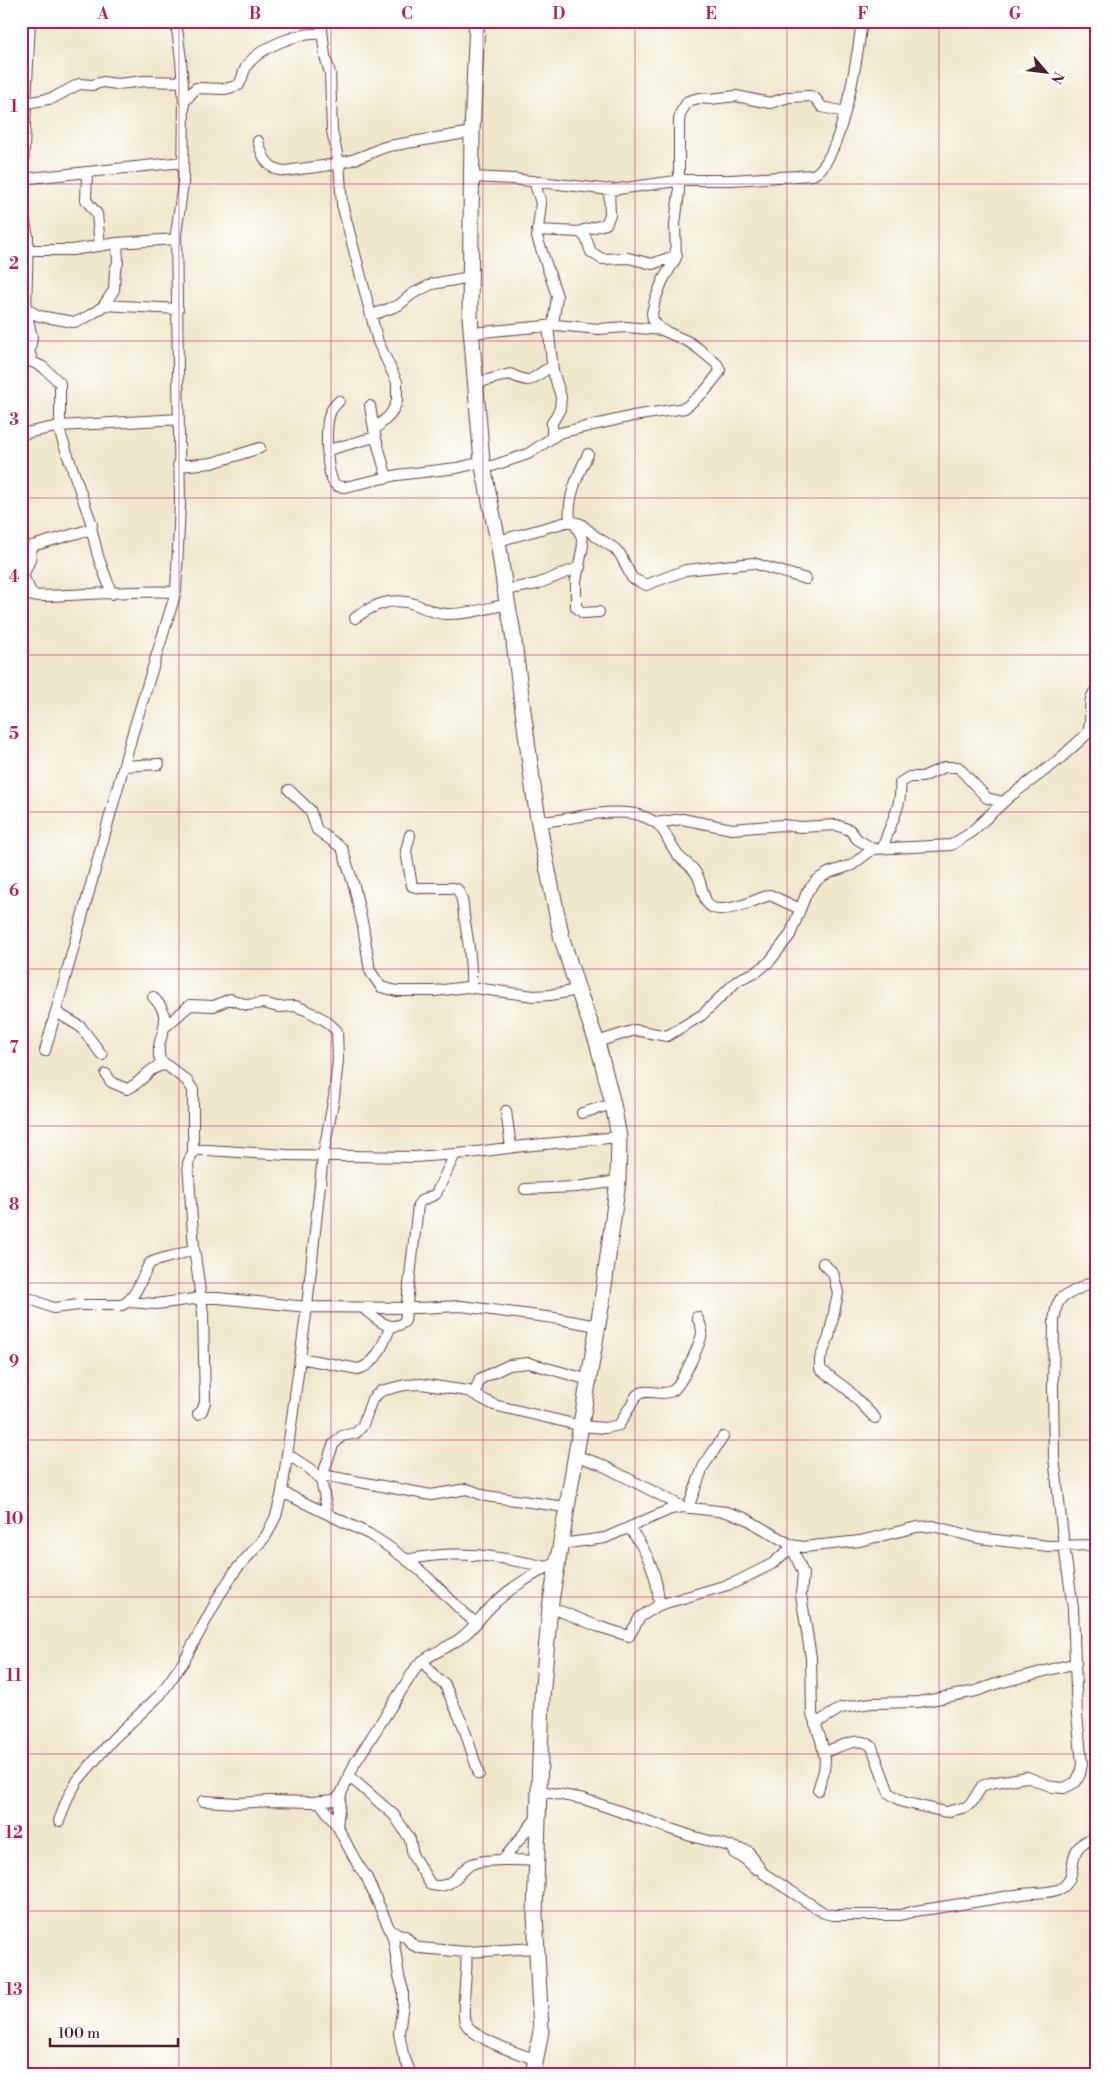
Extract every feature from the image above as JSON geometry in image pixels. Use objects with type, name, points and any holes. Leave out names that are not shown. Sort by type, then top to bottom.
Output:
[{"type":"street","points":[[30,21],[23,179],[24,219],[28,236],[26,309],[31,333],[28,353],[31,356],[32,362],[43,367],[60,384],[59,426],[90,515],[98,556],[112,594]]},
{"type":"street","points":[[45,1051],[124,766],[176,592],[180,503],[176,239],[183,183],[184,102],[176,21]]},
{"type":"street","points":[[321,21],[330,72],[332,131],[339,163],[342,204],[378,342],[395,376],[398,394],[397,401],[390,415],[375,434],[328,450]]},
{"type":"street","points":[[466,1952],[467,1973],[464,2020],[468,2028],[535,2067],[541,2031],[535,1914],[542,1697],[552,1564],[561,1544],[602,1301],[618,1180],[619,1137],[613,1104],[597,1042],[562,939],[543,847],[498,542],[483,466],[472,332],[470,277],[472,132],[477,21]]},
{"type":"street","points":[[472,177],[609,189],[678,180],[732,180],[813,175],[820,172],[825,166],[834,145],[844,112],[859,47],[862,21]]},
{"type":"street","points":[[184,102],[196,88],[226,89],[239,85],[248,64],[264,50],[291,38],[308,34],[322,34]]},
{"type":"street","points":[[27,103],[53,98],[79,84],[92,85],[102,82],[117,84],[145,81],[183,82]]},
{"type":"street","points":[[663,330],[653,320],[654,306],[663,280],[674,264],[677,255],[675,225],[679,120],[681,112],[688,101],[693,98],[710,99],[736,96],[770,103],[789,97],[810,96],[815,98],[822,107],[844,112]]},
{"type":"street","points":[[258,141],[262,156],[272,167],[279,171],[339,163],[365,156],[389,146],[472,132]]},
{"type":"street","points":[[23,179],[183,162]]},
{"type":"street","points":[[24,167],[35,178]]},
{"type":"street","points":[[86,173],[86,200],[97,214],[100,246]]},
{"type":"street","points":[[534,181],[540,198],[537,230],[543,260],[556,296],[551,326],[552,367],[561,403],[552,423],[552,436]]},
{"type":"street","points":[[537,230],[577,232],[584,229],[602,227],[606,224],[610,215],[609,189]]},
{"type":"street","points":[[577,232],[586,238],[591,252],[602,259],[628,258],[652,264],[677,255]]},
{"type":"street","points":[[27,250],[72,250],[117,243],[176,239]]},
{"type":"street","points":[[26,309],[39,316],[74,322],[79,322],[93,312],[99,311],[114,290],[115,270],[118,263],[117,243]]},
{"type":"street","points":[[372,315],[399,305],[412,294],[432,284],[470,277]]},
{"type":"street","points":[[104,305],[178,309]]},
{"type":"street","points":[[339,401],[330,410],[327,422],[328,450],[331,476],[338,486],[345,487],[387,478],[483,466],[528,454],[552,436],[568,430],[633,416],[685,408],[718,375],[720,368],[711,358],[689,342],[663,330],[626,327],[591,329],[551,326],[472,332]]},
{"type":"street","points":[[476,384],[510,374],[524,381],[533,380],[552,367]]},
{"type":"street","points":[[370,406],[375,434],[387,478]]},
{"type":"street","points":[[21,434],[59,426],[179,419]]},
{"type":"street","points":[[178,466],[212,463],[260,448]]},
{"type":"street","points":[[588,454],[572,492],[569,508],[571,521],[582,538],[582,554],[576,590],[578,610],[588,613],[599,612]]},
{"type":"street","points":[[498,542],[571,521],[581,524],[614,548],[620,554],[632,578],[646,585],[686,570],[753,563],[806,579]]},
{"type":"street","points":[[33,596],[23,576],[30,560],[32,546],[88,530],[91,527]]},
{"type":"street","points":[[355,618],[372,606],[399,600],[437,614],[467,613],[580,567]]},
{"type":"street","points":[[21,594],[33,596],[149,591],[176,592]]},
{"type":"street","points":[[656,823],[687,820],[732,829],[783,824],[796,827],[836,825],[850,830],[857,839],[878,849],[950,846],[969,834],[1003,802],[1056,762],[1087,734],[1090,728],[1092,695],[1097,688]]},
{"type":"street","points":[[124,766],[159,764]]},
{"type":"street","points":[[597,1042],[635,1030],[667,1036],[702,1015],[738,980],[758,971],[770,961],[790,935],[807,892],[817,880],[828,873],[857,862],[878,849],[899,806],[900,783],[908,776],[922,777],[945,767],[958,767],[987,798],[1003,802]]},
{"type":"street","points":[[289,790],[303,801],[310,810],[316,830],[335,842],[344,853],[363,926],[370,971],[381,987],[397,991],[471,987],[534,996],[578,990]]},
{"type":"street","points":[[540,822],[623,813],[638,815],[656,823],[671,842],[677,854],[696,873],[706,902],[712,907],[718,909],[735,907],[770,895],[800,909]]},
{"type":"street","points":[[410,835],[406,851],[412,886],[419,888],[453,888],[457,889],[462,897],[470,944],[471,987]]},
{"type":"street","points":[[153,997],[163,1010],[165,1027],[158,1050],[160,1060],[187,1081],[193,1090],[193,1152],[188,1163],[194,1248],[201,1298],[205,1402],[202,1412],[198,1414]]},
{"type":"street","points":[[59,1822],[68,1797],[78,1780],[113,1739],[160,1695],[184,1661],[219,1596],[235,1571],[266,1536],[276,1516],[282,1492],[307,1307],[323,1156],[335,1088],[339,1039],[337,1031],[326,1020],[295,1006],[278,1007],[264,1003],[247,1005],[230,999],[214,1006],[190,1005],[165,1027]]},
{"type":"street","points":[[56,1012],[81,1027],[102,1054]]},
{"type":"street","points":[[106,1074],[117,1086],[127,1089],[154,1068],[165,1065]]},
{"type":"street","points":[[582,1113],[613,1104]]},
{"type":"street","points":[[506,1111],[511,1147]]},
{"type":"street","points":[[193,1152],[196,1150],[208,1150],[323,1156],[414,1157],[619,1137]]},
{"type":"street","points":[[363,1308],[384,1324],[391,1326],[402,1324],[407,1308],[418,1206],[421,1200],[436,1194],[455,1154]]},
{"type":"street","points":[[525,1190],[577,1187],[618,1180]]},
{"type":"street","points":[[128,1302],[136,1292],[150,1263],[161,1258],[180,1256],[194,1248]]},
{"type":"street","points":[[823,1264],[832,1273],[838,1293],[829,1337],[820,1359],[820,1369],[848,1390],[875,1418]]},
{"type":"street","points":[[824,1752],[857,1741],[868,1743],[872,1747],[889,1793],[902,1802],[946,1812],[966,1807],[972,1802],[982,1786],[990,1784],[1027,1778],[1053,1787],[1064,1788],[1076,1782],[1082,1764],[1077,1715],[1074,1608],[1064,1546],[1054,1457],[1055,1313],[1058,1302],[1064,1296],[1097,1280]]},
{"type":"street","points":[[21,1295],[53,1308],[79,1305],[108,1306],[128,1302],[156,1304],[201,1298],[228,1298],[307,1307],[407,1308],[461,1306],[488,1308],[597,1326]]},
{"type":"street","points":[[328,1514],[321,1478],[333,1445],[342,1436],[358,1431],[363,1425],[372,1399],[381,1391],[405,1385],[422,1384],[470,1392],[494,1405],[582,1426],[605,1428],[619,1425],[638,1395],[642,1392],[668,1392],[676,1387],[700,1338],[701,1326],[697,1317]]},
{"type":"street","points":[[300,1358],[358,1369],[363,1368],[375,1358],[391,1326]]},
{"type":"street","points":[[470,1392],[476,1390],[480,1379],[516,1363],[529,1363],[589,1380]]},
{"type":"street","points":[[685,1507],[703,1467],[723,1437]]},
{"type":"street","points":[[287,1454],[321,1478],[393,1486],[431,1495],[468,1489],[486,1496],[566,1507]]},
{"type":"street","points":[[577,1456],[600,1464],[685,1507]]},
{"type":"street","points":[[282,1492],[369,1534],[424,1574],[455,1606],[475,1622]]},
{"type":"street","points":[[561,1544],[597,1540],[672,1509],[685,1507],[726,1512],[745,1518],[791,1546],[803,1547],[860,1541],[917,1527],[933,1526],[978,1538],[1048,1546],[1097,1545]]},
{"type":"street","points":[[629,1528],[640,1543],[657,1578],[659,1605]]},
{"type":"street","points":[[550,1607],[628,1636],[640,1617],[659,1605],[734,1584],[772,1564],[791,1546]]},
{"type":"street","points":[[791,1546],[803,1573],[801,1595],[811,1658],[812,1714],[822,1740],[824,1752],[825,1765],[818,1790]]},
{"type":"street","points":[[406,1560],[435,1554],[475,1554],[552,1564]]},
{"type":"street","points":[[337,1826],[342,1794],[355,1763],[422,1661],[464,1636],[475,1622],[498,1600],[552,1564]]},
{"type":"street","points":[[422,1661],[429,1667],[438,1681],[444,1684],[463,1725],[479,1774]]},
{"type":"street","points":[[815,1724],[841,1708],[871,1703],[918,1702],[936,1699],[1076,1663]]},
{"type":"street","points":[[350,1777],[394,1815],[410,1839],[413,1856],[430,1885],[436,1886],[452,1882],[471,1864],[503,1860],[537,1861]]},
{"type":"street","points":[[540,1791],[584,1799],[690,1836],[748,1852],[761,1871],[824,1913],[833,1915],[900,1915],[1025,1893],[1056,1890],[1068,1882],[1077,1849],[1085,1841],[1097,1838]]},
{"type":"street","points":[[202,1801],[238,1803],[270,1801],[319,1802],[334,1800],[342,1794]]},
{"type":"street","points":[[319,1802],[337,1826],[366,1876],[393,1937],[403,1990],[399,2033],[403,2054],[411,2074]]},
{"type":"street","points":[[503,1860],[538,1816]]},
{"type":"street","points":[[390,1931],[406,1936],[414,1945],[420,1948],[466,1952],[536,1948]]}]
